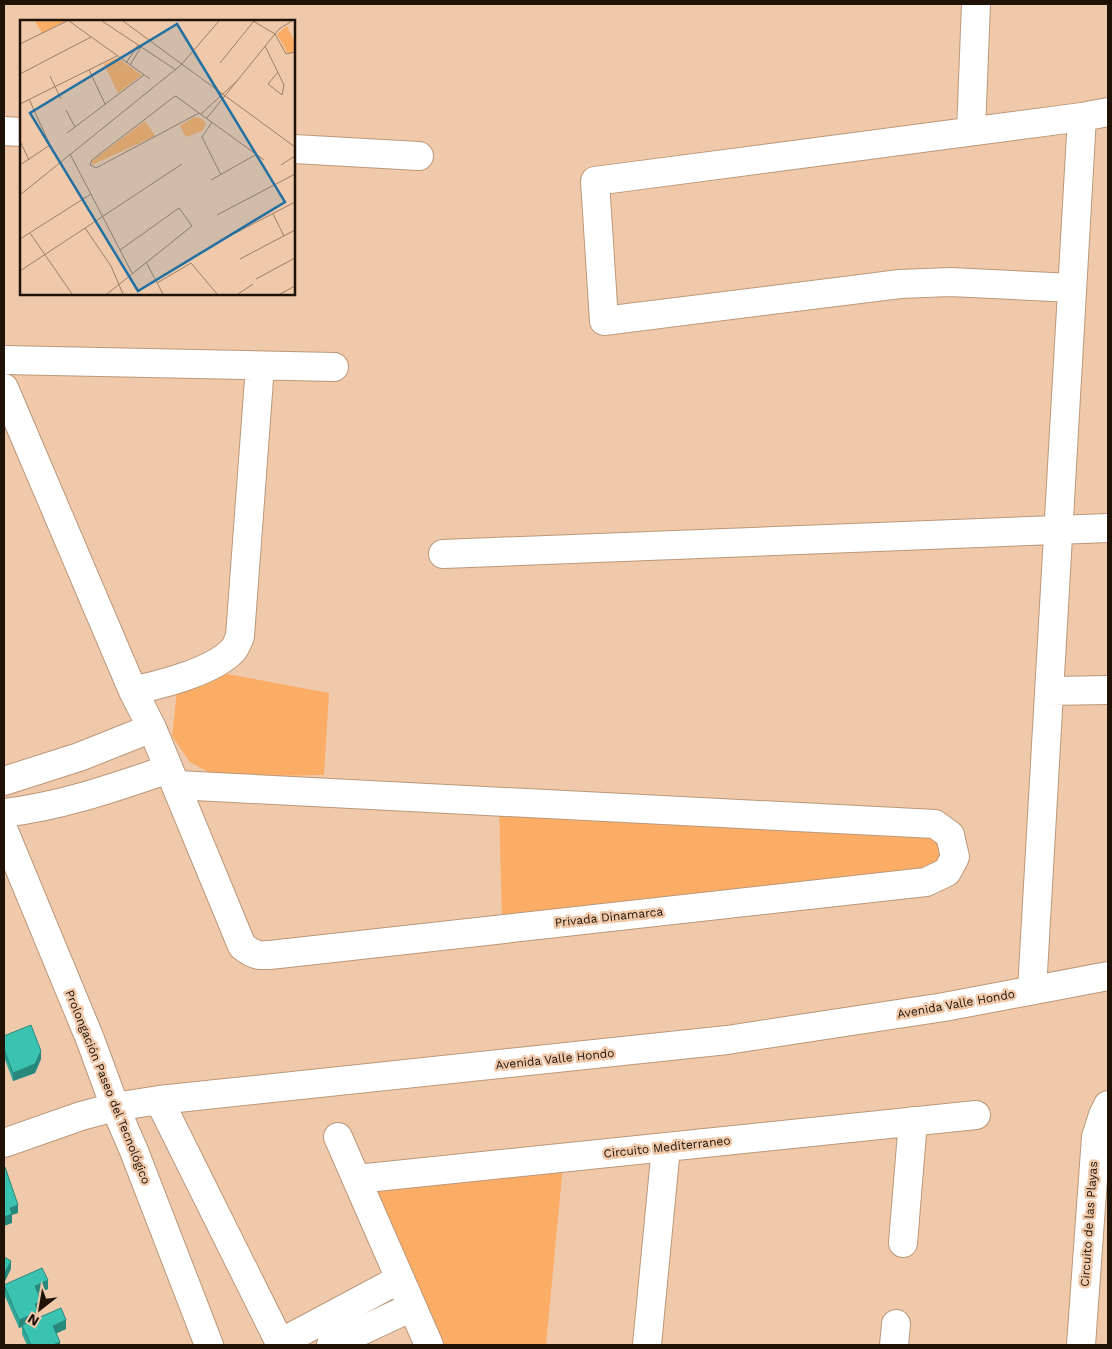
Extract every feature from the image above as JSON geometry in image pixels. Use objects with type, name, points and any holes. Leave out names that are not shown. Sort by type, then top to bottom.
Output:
[{"type":"street","points":[[971,131],[976,4]]},
{"type":"street","points":[[1072,288],[950,282],[900,284],[604,321],[594,180],[1082,117],[1108,112]]},
{"type":"street","points":[[1032,990],[1082,117]]},
{"type":"street","points":[[4,130],[20,132]]},
{"type":"street","points":[[295,148],[419,156]]},
{"type":"street","points":[[4,360],[334,367]]},
{"type":"street","points":[[133,691],[176,680],[210,666],[234,649],[240,636],[260,366]]},
{"type":"street","points":[[4,388],[133,691],[152,728],[172,777],[38,809],[4,813]]},
{"type":"street","points":[[443,554],[1108,528]]},
{"type":"street","points":[[1049,691],[1108,690]]},
{"type":"street","points":[[4,781],[79,757],[152,728]]},
{"type":"street","name":"Privada Dinamarca","points":[[172,777],[935,824],[950,835],[955,857],[947,872],[926,882],[263,956],[253,954],[242,946],[172,777]]},
{"type":"street","name":"Prolongación Paseo del Tecnológico","points":[[4,830],[90,1039],[209,1345]]},
{"type":"street","name":"Avenida Valle Hondo","points":[[4,1144],[81,1116],[115,1107],[159,1100],[727,1040],[934,1008],[1108,976]]},
{"type":"street","points":[[159,1100],[281,1344],[400,1279]]},
{"type":"street","name":"Circuito de las Playas","points":[[1080,1345],[1096,1137],[1108,1105]]},
{"type":"street","name":"Circuito Mediterraneo","points":[[357,1179],[976,1115]]},
{"type":"street","points":[[904,1243],[913,1122]]},
{"type":"street","points":[[338,1137],[429,1345]]},
{"type":"street","points":[[647,1345],[666,1148]]},
{"type":"street","points":[[331,1345],[412,1307]]},
{"type":"shaded area","points":[[222,673],[329,693],[324,775],[217,777],[190,762],[172,736],[177,691]]},
{"type":"shaded area","points":[[499,806],[939,835],[947,851],[932,874],[502,920]]},
{"type":"shaded area","points":[[563,1165],[546,1345],[439,1345],[366,1184]]},
{"type":"building","points":[[31,1025],[41,1051],[35,1064],[13,1073],[4,1049],[4,1036]]},
{"type":"building","points":[[4,1168],[18,1205],[10,1208],[12,1214],[4,1217]]},
{"type":"building","points":[[4,1257],[11,1261],[4,1274]]},
{"type":"building","points":[[42,1268],[48,1280],[35,1286],[41,1301],[35,1304],[38,1312],[19,1320],[4,1285]]},
{"type":"building","points":[[61,1308],[66,1320],[53,1326],[60,1342],[53,1345],[31,1345],[22,1325]]}]
